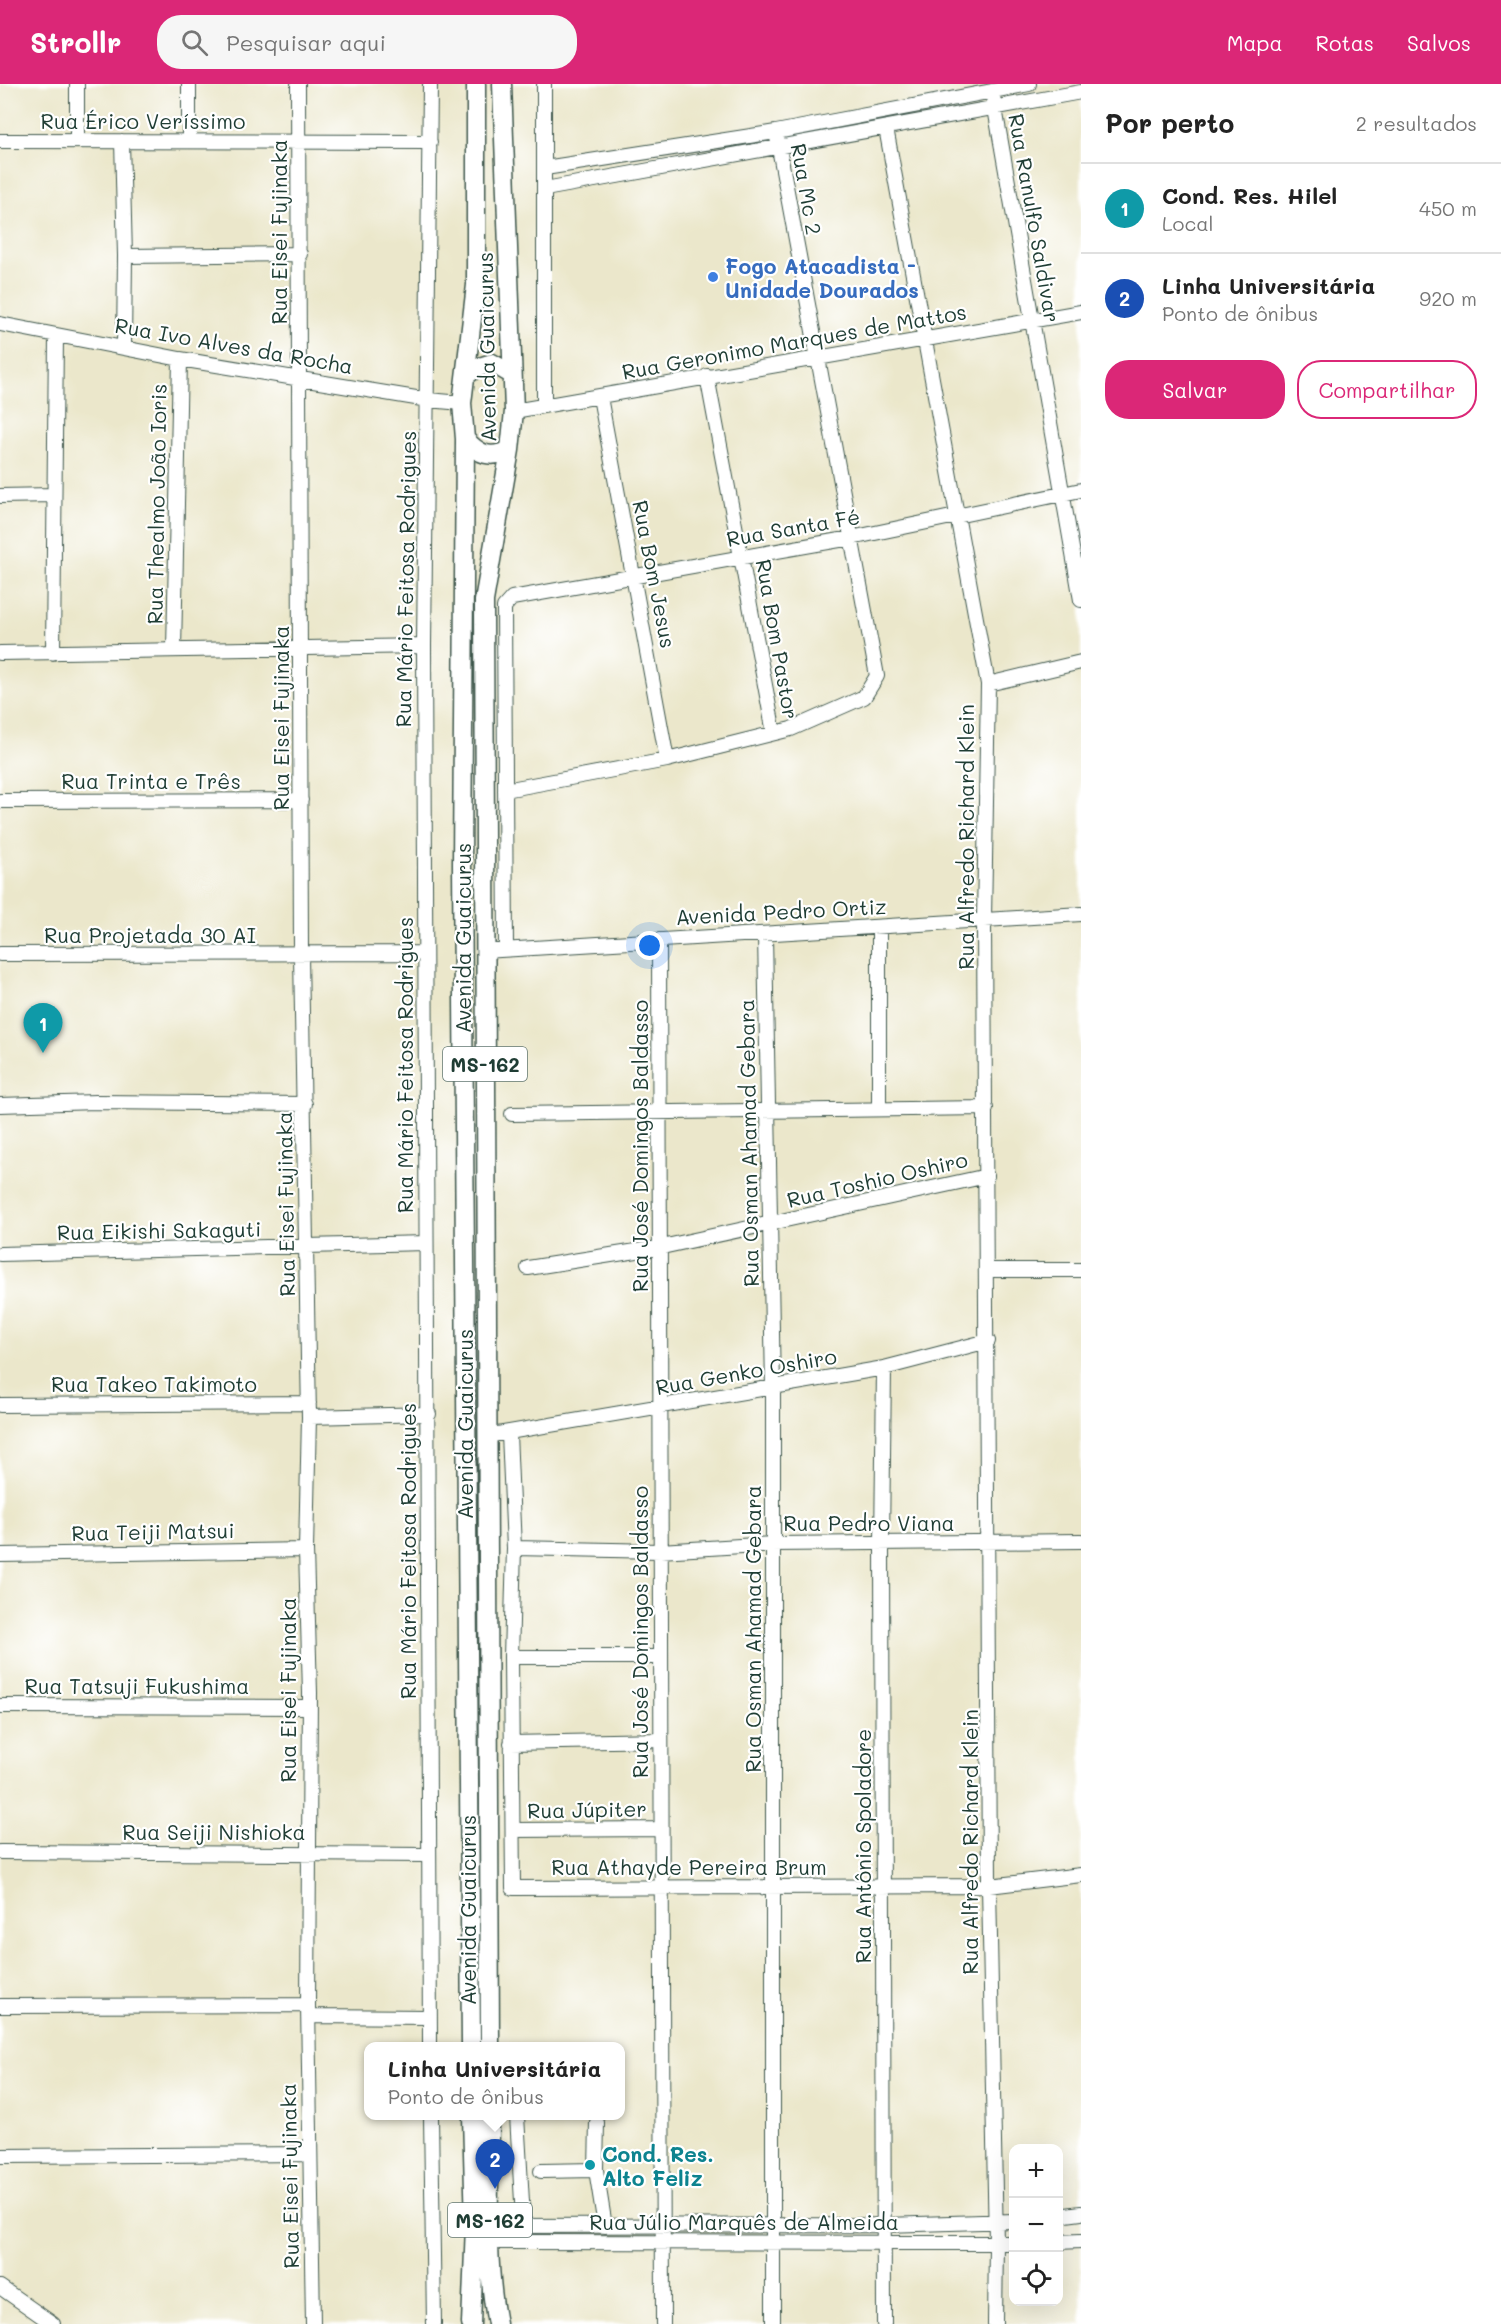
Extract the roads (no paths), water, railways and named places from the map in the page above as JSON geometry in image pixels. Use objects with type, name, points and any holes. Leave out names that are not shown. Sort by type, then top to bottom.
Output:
[{"type":"main road","name":"Avenida Guaicurus","points":[[471,2042],[462,877],[465,439],[462,403],[468,375],[476,285],[477,84]]},
{"type":"main road","name":"Avenida Guaicurus","points":[[490,2042],[484,601],[510,450],[514,411],[502,84]]},
{"type":"main road","points":[[468,375],[476,368],[492,363],[511,374]]},
{"type":"main road","points":[[465,439],[476,451],[490,456],[510,450]]},
{"type":"main road","name":"MS-162","points":[[472,2120],[482,2234],[497,2324]]},
{"type":"main road","name":"MS-162","points":[[471,2324],[482,2234],[490,2120]]},
{"type":"street","points":[[77,84],[77,141]]},
{"type":"street","points":[[189,84],[189,141]]},
{"type":"street","name":"Rua Eisei Fujinaka","points":[[298,84],[301,955],[309,1411],[306,1550],[309,1707],[309,2154],[313,2324]]},
{"type":"street","name":"Rua Mário Feitosa Rodrigues","points":[[430,84],[424,646],[430,2042]]},
{"type":"street","points":[[544,84],[544,406]]},
{"type":"street","points":[[545,168],[776,132],[1029,84]]},
{"type":"street","name":"Rua Ranulfo Saldivar","points":[[992,91],[1081,600]]},
{"type":"street","points":[[545,189],[1081,92]]},
{"type":"street","name":"Rua Alfredo Richard Klein","points":[[886,128],[988,684],[984,920],[988,1270],[989,1886],[996,2243],[995,2324]]},
{"type":"street","name":"Rua Mc 2","points":[[776,132],[816,359]]},
{"type":"street","name":"Rua Érico Veríssimo","points":[[0,141],[430,142]]},
{"type":"street","points":[[122,141],[125,256],[124,347]]},
{"type":"street","points":[[125,256],[300,254]]},
{"type":"street","name":"Rua Geronimo Marques de Mattos","points":[[514,411],[1081,312]]},
{"type":"street","name":"Rua Ivo Alves da Rocha","points":[[0,324],[180,359],[428,400],[462,403]]},
{"type":"street","points":[[53,653],[56,334]]},
{"type":"street","name":"Rua Thealmo João Ioris","points":[[174,650],[180,359]]},
{"type":"street","points":[[506,950],[505,790],[667,760],[791,729],[864,697],[877,676],[816,359]]},
{"type":"street","name":"Rua Bom Pastor","points":[[707,376],[774,733]]},
{"type":"street","name":"Rua Bom Jesus","points":[[600,397],[667,760]]},
{"type":"street","name":"Rua Santa Fé","points":[[505,790],[504,607],[512,598],[851,538],[1081,490]]},
{"type":"street","points":[[0,496],[53,495]]},
{"type":"street","points":[[0,654],[424,646]]},
{"type":"street","points":[[988,684],[1081,662]]},
{"type":"street","name":"Rua Trinta e Três","points":[[0,801],[301,800]]},
{"type":"street","name":"Avenida Pedro Ortiz","points":[[484,951],[1081,914]]},
{"type":"street","points":[[879,927],[879,1109]]},
{"type":"street","name":"Rua Osman Ahamad Gebara","points":[[765,934],[773,1389],[773,2324]]},
{"type":"street","name":"Rua José Domingos Baldasso","points":[[659,940],[662,1113],[660,1886],[663,2324]]},
{"type":"street","name":"Rua Projetada 30 AI","points":[[0,954],[301,955],[425,952]]},
{"type":"street","points":[[0,1105],[96,1102],[304,1104]]},
{"type":"street","points":[[512,1114],[986,1108]]},
{"type":"street","name":"Rua Toshio Oshiro","points":[[528,1268],[662,1247],[987,1176]]},
{"type":"street","name":"Rua Eikishi Sakaguti","points":[[0,1254],[307,1248],[426,1243]]},
{"type":"street","points":[[988,1270],[1081,1270]]},
{"type":"street","name":"Rua Genko Oshiro","points":[[486,1436],[773,1389],[884,1368],[988,1341]]},
{"type":"street","name":"Rua Antônio Spoladore","points":[[884,1368],[882,1543],[886,2225],[884,2324]]},
{"type":"street","name":"Rua Takeo Takimoto","points":[[0,1405],[429,1414]]},
{"type":"street","points":[[509,1434],[514,1548],[511,1657],[513,1830]]},
{"type":"street","name":"Rua Pedro Viana","points":[[514,1548],[660,1551],[773,1544],[1081,1541]]},
{"type":"street","name":"Rua Teiji Matsui","points":[[0,1555],[306,1550]]},
{"type":"street","points":[[511,1657],[661,1657]]},
{"type":"street","name":"Rua Tatsuji Fukushima","points":[[0,1706],[309,1707]]},
{"type":"street","points":[[511,1743],[661,1740]]},
{"type":"street","name":"Rua Júpiter","points":[[513,1830],[661,1829]]},
{"type":"street","name":"Rua Athayde Pereira Brum","points":[[513,1830],[513,1888],[989,1886],[1081,1875]]},
{"type":"street","name":"Rua Seiji Nishioka","points":[[0,1852],[428,1855]]},
{"type":"street","points":[[0,2006],[309,2010],[429,2017]]},
{"type":"street","points":[[431,2120],[434,2324]]},
{"type":"street","points":[[517,2120],[524,2235]]},
{"type":"street","points":[[597,2122],[596,2170],[605,2226]]},
{"type":"street","points":[[0,2156],[309,2154]]},
{"type":"street","points":[[541,2171],[596,2170]]},
{"type":"street","points":[[1063,2215],[1081,2213]]},
{"type":"street","name":"Rua Júlio Marquês de Almeida","points":[[482,2234],[662,2234],[772,2226],[1009,2222]]},
{"type":"street","name":"Rua Júlio Marquês de Almeida","points":[[524,2235],[605,2226],[662,2234],[772,2243],[1009,2243]]},
{"type":"street","points":[[1063,2242],[1081,2241]]},
{"type":"street","points":[[0,2287],[53,2324]]},
{"type":"place","name":"Fogo Atacadista - Unidade Dourados","points":[[713,277]]},
{"type":"place","name":"Cond. Res. Hilel","points":[[43,1053]]},
{"type":"place","name":"Cond. Res. Alto Feliz","points":[[590,2165]]},
{"type":"place","name":"Linha Universitária","points":[[495,2189]]}]
